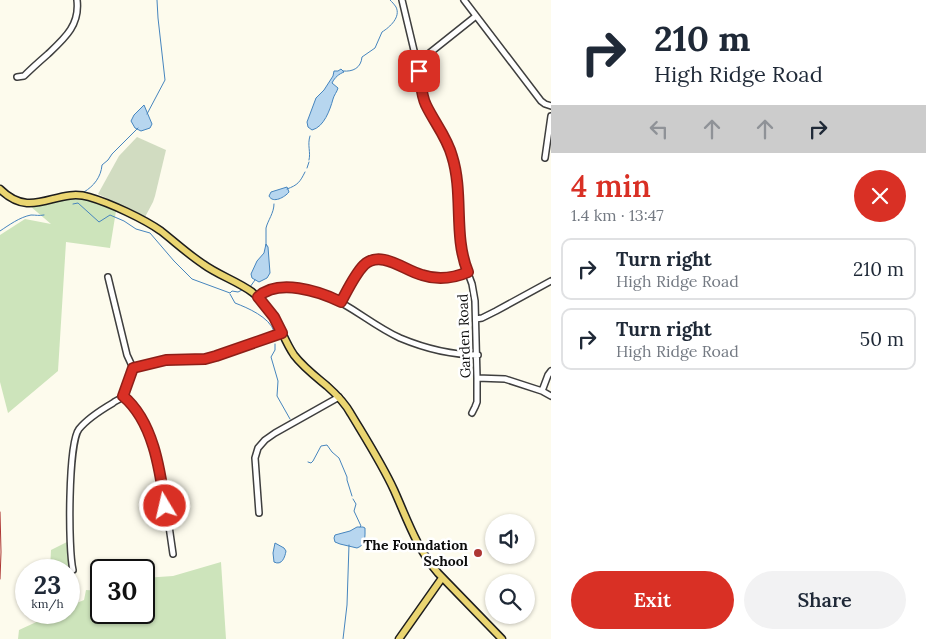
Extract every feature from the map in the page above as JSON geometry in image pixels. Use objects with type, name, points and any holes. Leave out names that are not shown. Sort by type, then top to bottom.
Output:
[{"type":"main road","points":[[0,189],[14,200],[30,203],[74,195],[96,199],[154,226],[201,263],[258,297],[274,317],[298,361],[339,397],[352,415],[384,471],[430,563],[442,578],[502,639]]},
{"type":"main road","points":[[399,639],[442,578]]},
{"type":"street","points":[[17,77],[24,76],[69,33],[78,12],[78,0]]},
{"type":"street","name":"Garden Road","points":[[402,0],[425,103],[452,155],[457,187],[460,246],[474,291],[478,378],[476,408],[472,413]]},
{"type":"street","points":[[464,0],[541,101],[551,106]]},
{"type":"street","points":[[417,63],[476,16]]},
{"type":"street","points":[[545,158],[551,116]]},
{"type":"street","points":[[341,302],[362,268],[373,260],[384,260],[424,276],[449,278],[468,272]]},
{"type":"street","points":[[71,559],[70,503],[76,434],[87,421],[123,396],[133,368],[127,355],[108,277]]},
{"type":"street","points":[[476,319],[496,311],[551,281]]},
{"type":"street","points":[[258,297],[270,289],[288,288],[319,292],[341,302],[381,328],[410,342],[440,351],[478,355]]},
{"type":"street","points":[[133,368],[166,360],[205,359],[282,333]]},
{"type":"street","points":[[542,392],[551,371]]},
{"type":"street","points":[[478,378],[505,380],[551,396]]},
{"type":"street","points":[[123,396],[145,424],[150,439],[162,483],[173,554]]},
{"type":"street","points":[[259,513],[255,458],[258,448],[264,440],[275,433],[339,397]]},
{"type":"green space","points":[[137,137],[166,150],[155,196],[145,217],[98,194],[119,156]]},
{"type":"green space","points":[[77,198],[91,201],[116,211],[110,248],[66,242],[58,371],[8,413],[0,382],[0,235],[25,219],[51,224],[30,206]]},
{"type":"green space","points":[[67,542],[68,559],[51,559],[51,550]]},
{"type":"green space","points":[[221,562],[226,639],[18,639],[19,630],[32,624],[80,624],[80,602],[84,600],[86,590],[90,590],[90,624],[155,624],[155,577],[173,576]]},
{"type":"water","points":[[341,69],[344,72],[337,76],[332,83],[338,88],[328,113],[323,122],[312,130],[308,127],[307,122],[316,98],[324,90],[334,71]]},
{"type":"water","points":[[144,105],[152,124],[150,128],[141,131],[135,128],[131,121]]},
{"type":"water","points":[[287,187],[289,192],[282,198],[276,200],[269,196],[271,192]]},
{"type":"water","points":[[266,244],[268,247],[270,273],[267,278],[259,282],[252,278],[251,274],[257,261],[264,253]]},
{"type":"water","points":[[357,527],[365,528],[364,540],[360,547],[357,548],[335,542],[335,535]]},
{"type":"water","points":[[275,543],[286,551],[284,558],[279,563],[274,562]]},
{"type":"waterway","points":[[147,114],[165,80],[157,0]]},
{"type":"waterway","points":[[343,71],[350,71],[358,67],[362,57],[375,48],[382,32],[396,18],[396,7],[390,0]]},
{"type":"waterway","points":[[84,192],[96,181],[102,165],[138,128]]},
{"type":"waterway","points":[[309,160],[310,136]]},
{"type":"waterway","points":[[307,168],[309,162]]},
{"type":"waterway","points":[[287,189],[298,183],[305,172]]},
{"type":"waterway","points":[[73,204],[78,203],[99,222],[110,215],[136,229],[150,233],[192,279],[230,293],[242,290]]},
{"type":"waterway","points":[[266,246],[266,228],[274,204]]},
{"type":"waterway","points":[[0,231],[31,215],[44,215]]},
{"type":"waterway","points":[[250,287],[255,280]]},
{"type":"waterway","points":[[230,294],[235,303],[252,310],[268,321],[274,331]]},
{"type":"waterway","points":[[275,344],[275,350],[271,357],[278,381],[277,396],[290,419]]},
{"type":"waterway","points":[[308,462],[311,463],[313,461],[321,446],[327,445],[339,458],[352,496]]},
{"type":"waterway","points":[[353,499],[356,504],[354,511],[360,527]]},
{"type":"waterway","points":[[343,639],[347,605],[349,545]]},
{"type":"railway","points":[[0,512],[0,579]]},
{"type":"place","name":"The Foundation School","points":[[478,553]]},
{"type":"route","points":[[165,506],[156,458],[145,424],[123,396],[133,368],[166,360],[205,359],[228,353],[282,333],[274,317],[258,297],[270,289],[298,288],[309,290],[319,292],[341,302],[364,265],[378,259],[391,262],[424,276],[449,278],[468,272],[460,246],[459,205],[452,155],[423,98],[419,71]]}]
